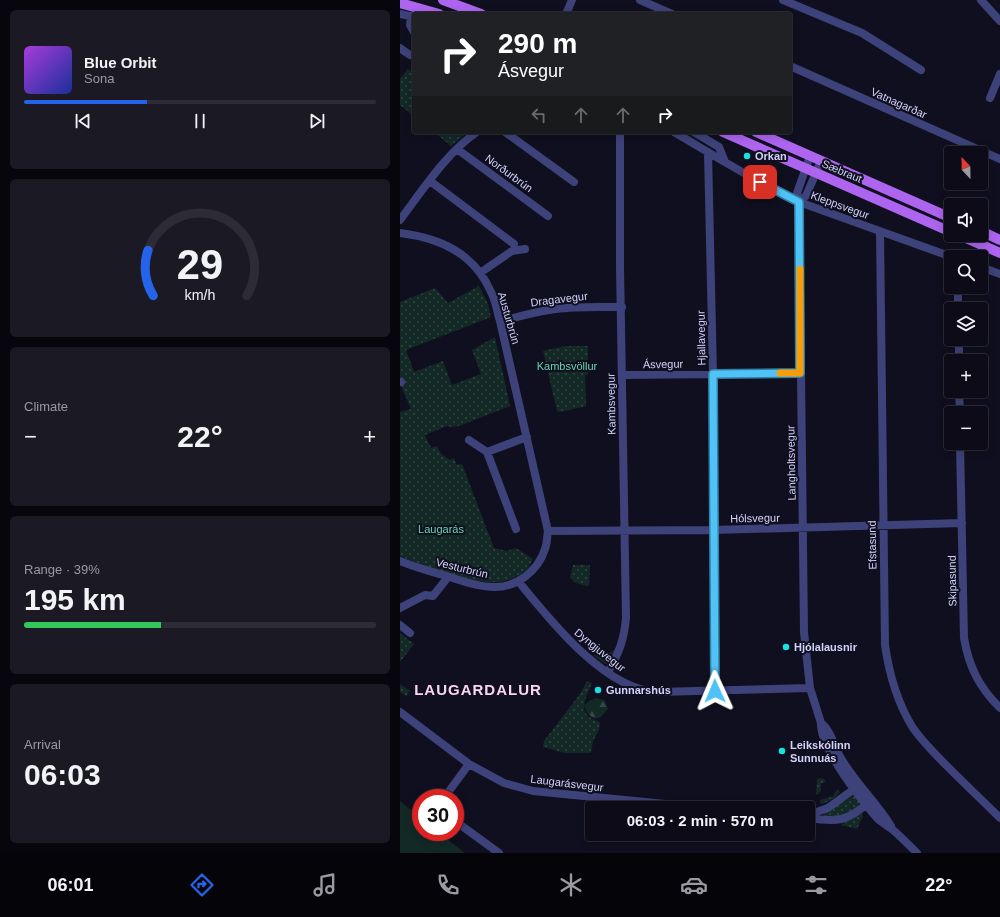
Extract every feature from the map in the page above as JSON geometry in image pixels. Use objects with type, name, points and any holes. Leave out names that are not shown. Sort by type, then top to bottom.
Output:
[{"type":"main road","points":[[443,0],[476,12]]},
{"type":"main road","points":[[400,3],[432,12]]},
{"type":"main road","name":"Sæbraut","points":[[728,134],[944,229]]},
{"type":"main road","name":"Sæbraut","points":[[760,134],[944,215]]},
{"type":"main road","points":[[988,234],[1000,240]]},
{"type":"main road","points":[[975,242],[1000,253]]},
{"type":"street","points":[[567,12],[572,0]]},
{"type":"street","points":[[640,0],[667,12]]},
{"type":"street","points":[[783,0],[862,33],[921,70]]},
{"type":"street","points":[[981,0],[1000,21]]},
{"type":"street","points":[[400,14],[412,17],[410,25],[412,28]]},
{"type":"street","points":[[400,48],[410,55]]},
{"type":"street","name":"Vatnagarðar","points":[[792,67],[1000,159]]},
{"type":"street","points":[[990,98],[1000,74]]},
{"type":"street","points":[[400,220],[457,149],[474,134]]},
{"type":"street","points":[[508,134],[574,182]]},
{"type":"street","name":"Kambsvegur","points":[[608,672],[617,657],[624,634],[626,618],[622,307],[620,267],[620,134]]},
{"type":"street","name":"Kleppsvegur","points":[[677,134],[782,194],[944,254]]},
{"type":"street","points":[[697,134],[719,147],[725,162]]},
{"type":"street","name":"Norðurbrún","points":[[457,149],[548,216]]},
{"type":"street","name":"Hjallavegur","points":[[708,152],[713,374],[715,691]]},
{"type":"street","name":"Langholtsvegur","points":[[810,156],[797,193],[799,201],[804,632],[810,688],[821,723],[826,727],[827,736],[836,756],[847,774],[869,802],[880,820],[892,829],[917,853]]},
{"type":"street","points":[[799,201],[806,196],[821,161]]},
{"type":"street","points":[[430,181],[514,244]]},
{"type":"street","name":"Efstasund","points":[[880,231],[883,526],[885,645],[887,658],[898,696],[905,713],[914,728],[931,751],[1000,818]]},
{"type":"street","name":"Austurbrún","points":[[400,233],[432,239],[450,247],[473,264],[492,292],[548,531],[546,548],[541,559],[527,576],[519,582]]},
{"type":"street","points":[[480,273],[512,251],[525,249]]},
{"type":"street","points":[[988,270],[1000,274]]},
{"type":"street","name":"Dragavegur","points":[[500,321],[530,313],[556,309],[589,306],[622,307]]},
{"type":"street","name":"Ásvegur","points":[[622,375],[800,373]]},
{"type":"street","points":[[487,452],[527,437]]},
{"type":"street","points":[[469,440],[487,452],[516,529]]},
{"type":"street","name":"Skipasund","points":[[960,450],[964,638],[966,652],[976,678],[1000,708]]},
{"type":"street","name":"Hólsvegur","points":[[548,531],[714,530],[962,523]]},
{"type":"street","name":"Vesturbrún","points":[[400,561],[414,567],[462,581],[495,587],[519,582]]},
{"type":"street","points":[[400,608],[425,595],[433,596],[448,577]]},
{"type":"street","name":"Dyngjuvegur","points":[[519,582],[554,625],[586,655],[621,681],[637,689],[647,691],[715,691],[810,688]]},
{"type":"street","points":[[400,625],[410,633]]},
{"type":"street","name":"Laugarásvegur","points":[[400,712],[469,764],[504,783],[533,791],[635,801]]},
{"type":"street","points":[[451,789],[469,764]]},
{"type":"street","points":[[815,813],[828,808],[857,787]]},
{"type":"street","points":[[815,819],[831,821],[839,820],[854,814],[869,802]]},
{"type":"street","points":[[464,828],[499,853]]},
{"type":"green space","points":[[408,69],[412,72],[412,114],[400,105],[400,79]]},
{"type":"green space","points":[[436,134],[466,134],[451,146]]},
{"type":"green space","name":"Laugarás","points":[[479,286],[488,304],[491,317],[406,350],[414,372],[443,361],[452,385],[481,374],[472,350],[495,337],[510,406],[459,426],[447,426],[425,435],[431,448],[437,446],[441,454],[450,460],[454,458],[457,465],[462,464],[494,548],[507,551],[516,548],[533,559],[529,567],[523,573],[508,580],[497,582],[469,579],[454,575],[400,556],[400,412],[411,409],[400,383],[400,302],[435,288],[448,303]]},
{"type":"green space","name":"Kambsvöllur","points":[[565,346],[588,346],[588,375],[585,375],[586,406],[560,412],[557,411],[543,351]]},
{"type":"green space","points":[[573,565],[590,565],[589,586],[578,584],[570,577]]},
{"type":"green space","points":[[400,633],[414,644],[400,662]]},
{"type":"green space","points":[[617,648],[609,664],[605,664],[593,655],[604,656]]},
{"type":"green space","points":[[587,681],[592,683],[585,701],[585,711],[592,719],[600,722],[599,730],[593,741],[591,753],[565,753],[543,747],[544,741],[580,694]]},
{"type":"green space","points":[[400,684],[410,691],[406,696],[400,692]]},
{"type":"green space","points":[[596,698],[604,700],[608,709],[601,717],[594,719],[587,713],[584,705]]},
{"type":"green space","points":[[821,778],[826,782],[821,783],[821,791],[816,795],[817,779]]},
{"type":"green space","points":[[838,790],[840,792],[833,799],[822,804],[820,803],[820,800],[834,796],[835,792]]},
{"type":"green space","points":[[853,796],[856,797],[860,803],[845,815],[837,818],[824,816],[823,814]]},
{"type":"green space","points":[[400,801],[412,811],[412,841],[450,841],[465,853],[400,853]]},
{"type":"green space","points":[[861,813],[863,816],[857,829],[841,825],[846,821]]},
{"type":"slow traffic","points":[[780,373],[800,373],[800,269]]},
{"type":"place","name":"Orkan","points":[[747,156]]},
{"type":"place","name":"Hjólalausnir","points":[[786,647]]},
{"type":"place","name":"Gunnarshús","points":[[598,690]]},
{"type":"place","name":"Leikskólinn Sunnuás","points":[[782,751]]},
{"type":"district","name":"LAUGARDALUR","points":[[478,689]]},
{"type":"route","points":[[715,691],[713,374],[800,373],[799,202],[760,182]]}]
